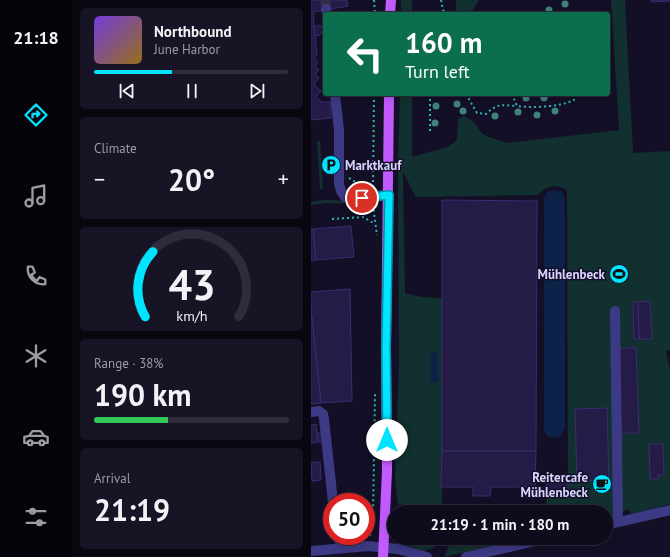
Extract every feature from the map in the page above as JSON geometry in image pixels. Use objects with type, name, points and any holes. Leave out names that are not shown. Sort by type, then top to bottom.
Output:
[{"type":"main road","points":[[391,0],[391,12]]},
{"type":"main road","points":[[384,552],[387,471],[386,348],[389,96]]},
{"type":"street","points":[[335,96],[339,131],[339,184],[341,191],[345,197],[362,198],[389,195]]},
{"type":"street","points":[[615,311],[618,522]]},
{"type":"street","points":[[311,412],[319,411],[323,414],[332,493]]},
{"type":"street","points":[[613,523],[670,510]]},
{"type":"street","points":[[467,557],[479,556],[521,545]]},
{"type":"street","points":[[311,551],[368,546],[384,552],[398,549],[427,557]]},
{"type":"path","points":[[374,0],[375,12]]},
{"type":"path","points":[[441,0],[444,12]]},
{"type":"path","points":[[374,96],[373,196],[377,238]]},
{"type":"path","points":[[430,96],[430,134]]},
{"type":"path","points":[[467,96],[477,113],[486,114],[499,105],[526,107],[566,104],[574,100],[575,96]]},
{"type":"path","points":[[513,96],[517,106]]},
{"type":"path","points":[[339,173],[363,187],[373,185]]},
{"type":"path","points":[[332,219],[363,217],[375,224]]},
{"type":"path","points":[[368,546],[373,517],[375,391]]},
{"type":"green space","points":[[401,0],[412,0],[412,12],[401,12]]},
{"type":"green space","points":[[456,0],[479,0],[473,10],[456,12]]},
{"type":"green space","name":"Mühlenbeck","points":[[611,0],[625,0],[633,153],[670,151],[670,350],[666,351],[670,370],[670,504],[632,514],[628,509],[613,517],[613,505],[546,505],[547,492],[568,491],[567,190],[552,186],[537,195],[416,197],[403,172],[405,294],[421,297],[442,298],[442,505],[398,504],[395,480],[399,362],[398,164],[400,96],[412,96],[412,157],[448,147],[457,140],[458,119],[464,116],[475,123],[482,134],[508,143],[619,130]]},
{"type":"green space","points":[[317,141],[320,141],[323,189],[320,189]]},
{"type":"green space","points":[[324,200],[363,201],[363,204],[325,203],[311,205],[311,202]]},
{"type":"green space","points":[[406,545],[436,545],[434,548],[424,551]]},
{"type":"green space","points":[[450,545],[496,545],[444,557]]},
{"type":"water","points":[[555,190],[562,192],[565,201],[565,428],[561,436],[555,438],[548,436],[544,431],[544,198],[547,192]]},
{"type":"water","points":[[437,351],[438,382],[431,383],[431,352]]},
{"type":"building","points":[[311,0],[347,0],[348,6],[313,12],[317,54],[314,58],[318,62],[315,66],[319,70],[315,74],[319,78],[314,85],[321,91],[316,97],[322,102],[330,102],[331,118],[311,120]]},
{"type":"building","points":[[651,0],[670,0],[670,1],[651,2]]},
{"type":"building","points":[[314,26],[323,27],[323,31],[320,35],[315,36]]},
{"type":"building","points":[[442,200],[537,201],[536,451],[442,451]]},
{"type":"building","points":[[351,226],[354,257],[316,260],[313,229]]},
{"type":"building","points":[[311,229],[313,229],[316,260],[311,261]]},
{"type":"building","points":[[350,289],[352,401],[321,403],[311,309],[311,292]]},
{"type":"building","points":[[650,301],[652,339],[639,339],[638,302]]},
{"type":"building","points":[[633,302],[638,302],[639,339],[634,339]]},
{"type":"building","points":[[311,309],[321,403],[311,404]]},
{"type":"building","points":[[619,348],[636,348],[639,433],[621,433]]},
{"type":"building","points":[[607,408],[609,480],[577,481],[575,409]]},
{"type":"building","points":[[316,424],[318,442],[311,443],[311,425]]},
{"type":"building","points":[[317,433],[321,433],[322,442],[318,442]]},
{"type":"building","points":[[649,444],[663,444],[664,475],[658,475],[658,479],[650,479]]},
{"type":"building","points":[[442,451],[536,451],[535,487],[491,487],[490,496],[473,496],[473,487],[441,487]]},
{"type":"building","points":[[320,462],[321,480],[312,481],[311,463]]},
{"type":"building","points":[[568,481],[568,492],[547,492],[546,482]]},
{"type":"tunnel","points":[[325,0],[326,9]]},
{"type":"place","name":"Marktkauf","points":[[331,165]]},
{"type":"place","name":"Mühlenbeck","points":[[619,274]]},
{"type":"place","name":"Reitercafe Mühlenbeck","points":[[602,484]]},
{"type":"route","points":[[362,198],[389,195],[386,348],[387,440]]}]
